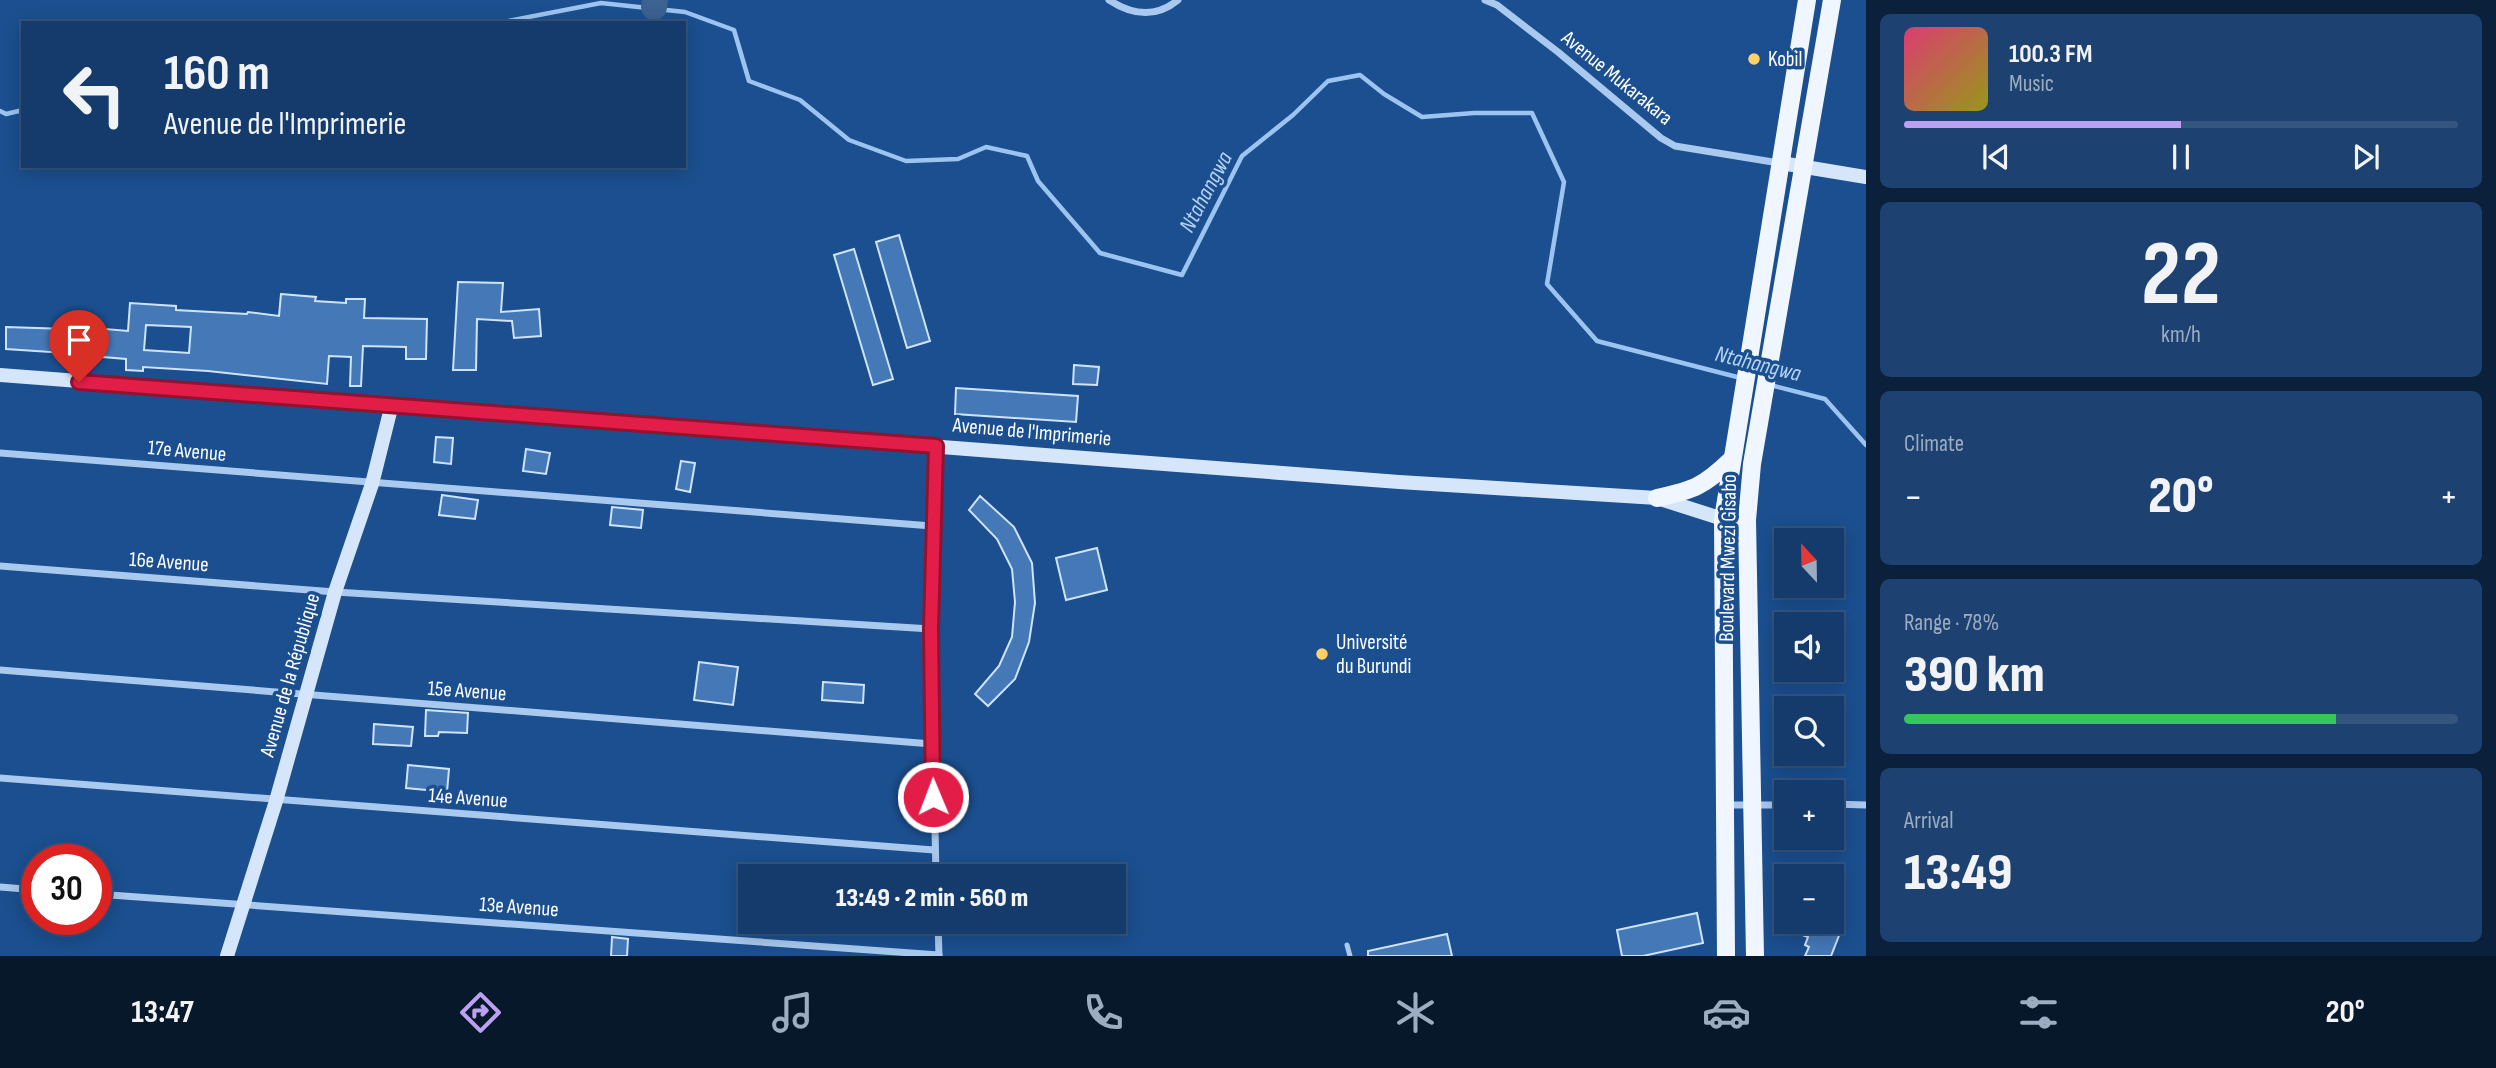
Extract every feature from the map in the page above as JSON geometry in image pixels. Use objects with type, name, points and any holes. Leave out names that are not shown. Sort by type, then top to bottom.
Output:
[{"type":"main road","name":"Boulevard Mwezi Gisabo","points":[[1726,956],[1723,519],[1807,0]]},
{"type":"main road","name":"Boulevard Mwezi Gisabo","points":[[1755,956],[1747,520],[1757,438],[1832,0]]},
{"type":"main road","points":[[1657,498],[1690,491],[1706,483],[1731,460]]},
{"type":"street","points":[[1109,0],[1136,11],[1152,13],[1166,10],[1178,0]]},
{"type":"street","name":"Avenue Mukarakara","points":[[1485,0],[1497,5],[1548,44],[1661,138],[1675,146],[1781,163]]},
{"type":"street","points":[[1781,163],[1866,177]]},
{"type":"street","name":"Avenue de l'Imprimerie","points":[[0,375],[1399,482],[1657,498],[1723,519],[1747,520]]},
{"type":"street","name":"Avenue de la République","points":[[227,956],[276,801],[335,592],[372,484],[392,404]]},
{"type":"street","points":[[935,864],[931,629],[936,446]]},
{"type":"street","name":"17e Avenue","points":[[0,453],[932,526]]},
{"type":"street","name":"16e Avenue","points":[[0,566],[335,592],[931,629]]},
{"type":"street","name":"15e Avenue","points":[[0,670],[932,744]]},
{"type":"street","name":"14e Avenue","points":[[0,778],[934,850]]},
{"type":"street","points":[[1844,804],[1866,805]]},
{"type":"street","points":[[1724,805],[1774,805]]},
{"type":"street","points":[[0,887],[21,889]]},
{"type":"street","name":"13e Avenue","points":[[112,895],[939,956]]},
{"type":"street","points":[[938,934],[939,956]]},
{"type":"lane","points":[[1347,945],[1350,956]]},
{"type":"building","points":[[899,235],[930,341],[907,348],[876,242]]},
{"type":"building","points":[[854,249],[893,379],[873,385],[834,255]]},
{"type":"building","points":[[458,282],[503,283],[501,312],[539,309],[541,336],[514,338],[512,321],[477,319],[476,370],[453,370]]},
{"type":"building","points":[[281,294],[316,297],[315,301],[346,303],[346,299],[365,299],[364,318],[427,319],[426,359],[406,359],[406,347],[363,346],[361,386],[350,386],[351,357],[329,356],[327,384],[208,371],[143,367],[143,371],[126,370],[126,359],[91,356],[94,328],[128,331],[130,303],[176,306],[176,310],[248,312],[279,316]],"holes":[[[146,325],[191,327],[189,353],[144,350]]]},
{"type":"building","points":[[6,327],[67,329],[65,353],[6,349]]},
{"type":"building","points":[[1074,365],[1099,367],[1097,385],[1073,384]]},
{"type":"building","points":[[956,388],[1078,396],[1076,422],[955,414]]},
{"type":"building","points":[[436,437],[453,438],[451,464],[434,462]]},
{"type":"building","points":[[526,449],[550,453],[546,474],[523,471]]},
{"type":"building","points":[[681,461],[695,463],[690,492],[676,489]]},
{"type":"building","points":[[442,495],[478,500],[475,519],[439,515]]},
{"type":"building","points":[[980,496],[1014,527],[1032,563],[1035,603],[1029,642],[1015,679],[988,706],[975,694],[999,666],[1012,637],[1015,602],[1012,569],[997,539],[969,510]]},
{"type":"building","points":[[612,507],[643,510],[641,528],[610,525]]},
{"type":"building","points":[[1097,548],[1107,590],[1066,600],[1056,558]]},
{"type":"building","points":[[699,662],[738,667],[733,705],[694,700]]},
{"type":"building","points":[[823,682],[864,685],[863,703],[822,700]]},
{"type":"building","points":[[426,710],[468,713],[467,733],[439,732],[438,736],[425,736]]},
{"type":"building","points":[[374,724],[413,727],[411,746],[373,744]]},
{"type":"building","points":[[408,765],[449,769],[447,792],[406,788]]},
{"type":"building","points":[[1697,913],[1703,943],[1643,956],[1622,956],[1617,930]]},
{"type":"building","points":[[1447,934],[1452,956],[1368,956],[1368,951]]},
{"type":"building","points":[[1840,934],[1831,956],[1805,956],[1809,947],[1805,945],[1808,937],[1802,935]]},
{"type":"building","points":[[612,937],[628,939],[627,956],[611,956]]},
{"type":"waterway","points":[[654,7],[655,0]]},
{"type":"waterway","name":"Ntahangwa","points":[[508,21],[601,3],[685,12],[734,30],[749,81],[800,100],[849,140],[906,161],[958,159],[986,147],[1027,156],[1038,181],[1100,253],[1182,275],[1242,156],[1293,115],[1328,81],[1360,75],[1384,94],[1422,117],[1474,113],[1532,113],[1564,182],[1547,284],[1597,341],[1741,378]]},
{"type":"waterway","name":"Ntahangwa","points":[[0,111],[6,114],[21,110]]},
{"type":"waterway","name":"Ntahangwa","points":[[1770,385],[1825,399],[1866,445]]},
{"type":"place","name":"Kobil","points":[[1754,59]]},
{"type":"place","name":"Université du Burundi","points":[[1322,654]]},
{"type":"route","points":[[79,382],[936,446],[931,629],[933,797]]}]
